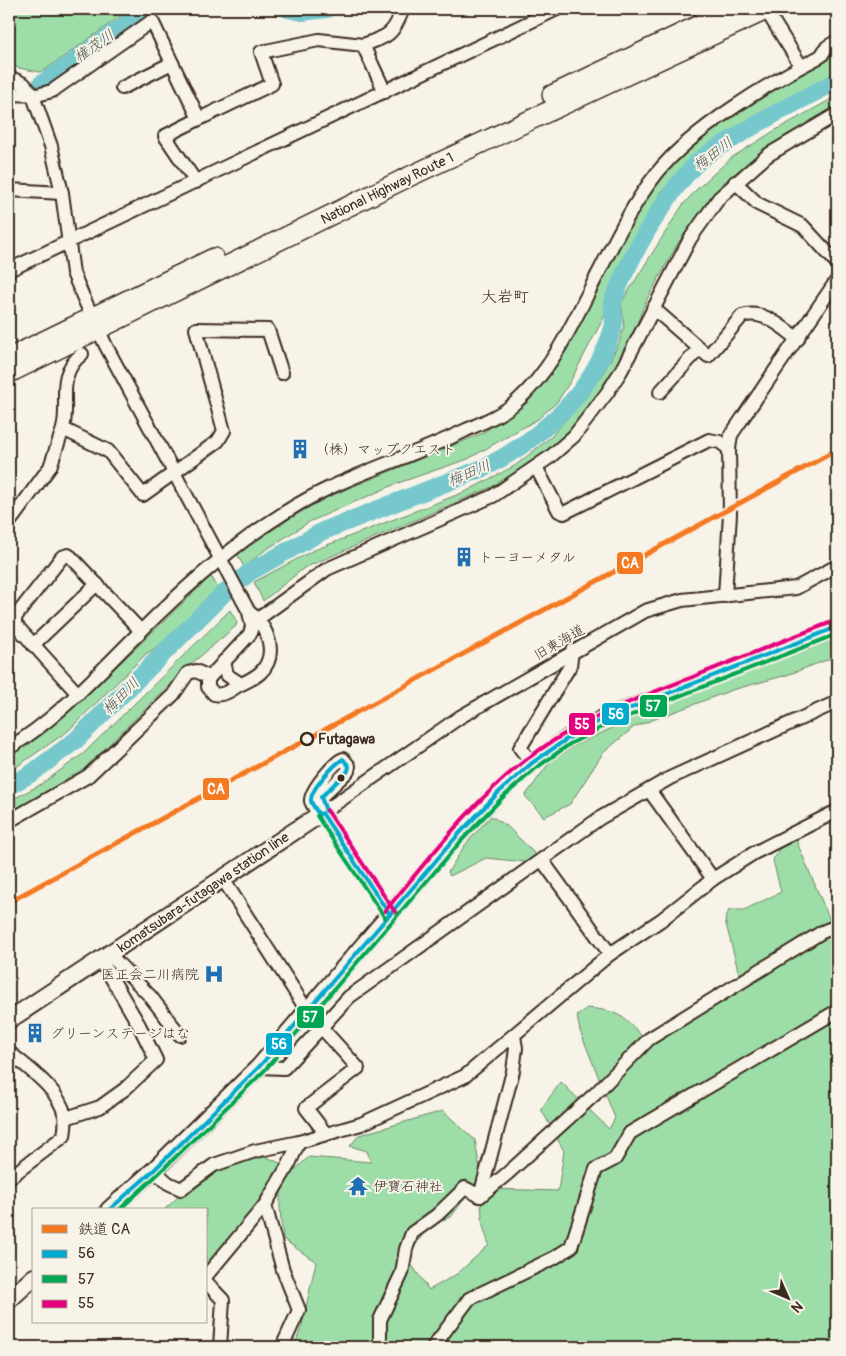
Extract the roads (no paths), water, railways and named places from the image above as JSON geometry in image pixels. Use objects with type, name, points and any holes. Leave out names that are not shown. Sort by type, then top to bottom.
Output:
[{"type":"highway","name":"National Highway Route 1","points":[[9,358],[95,323],[396,183],[706,21],[733,9]]},
{"type":"highway","name":"National Highway Route 1","points":[[706,21],[767,9]]},
{"type":"highway","name":"National Highway Route 1","points":[[9,373],[95,323]]},
{"type":"main road","points":[[111,1208],[154,1170],[259,1067],[498,793],[532,763],[567,739],[603,718],[837,627]]},
{"type":"main road","name":"komatsubara-futagawa station line","points":[[9,1020],[322,813]]},
{"type":"main road","points":[[9,1300],[32,1279]]},
{"type":"street","points":[[196,182],[165,136],[272,84],[261,52],[319,40],[363,45],[390,34],[398,24],[403,9]]},
{"type":"street","points":[[9,270],[557,9]]},
{"type":"street","points":[[767,9],[801,66]]},
{"type":"street","points":[[9,94],[34,96],[52,91],[152,21],[199,119]]},
{"type":"street","points":[[9,748],[45,723],[78,694],[195,580],[222,562],[285,512],[364,474],[426,450],[496,416],[516,402],[541,374],[570,328],[620,232],[657,173],[681,146],[745,101],[801,66],[821,56],[827,46],[837,41]]},
{"type":"street","points":[[363,45],[385,92]]},
{"type":"street","points":[[122,88],[172,63]]},
{"type":"street","points":[[9,77],[24,84],[34,96],[51,146],[62,193],[73,273],[95,323],[176,472],[222,562],[254,616],[269,640],[269,659],[262,670],[224,694],[216,694],[208,687],[209,676],[248,637],[254,616],[327,569],[493,496],[536,467],[574,436],[590,417],[621,371],[690,239],[719,198],[768,155],[837,114]]},
{"type":"street","points":[[735,182],[758,204],[803,226],[837,263]]},
{"type":"street","points":[[9,190],[62,193]]},
{"type":"street","points":[[725,596],[730,528],[729,449],[734,428],[798,339],[837,280]]},
{"type":"street","points":[[653,308],[708,356],[742,316],[750,314],[770,319],[798,339]]},
{"type":"street","points":[[63,429],[108,451],[143,495],[218,441],[224,431],[196,329],[268,330],[282,373]]},
{"type":"street","points":[[660,392],[699,349]]},
{"type":"street","points":[[9,523],[50,467],[63,429],[66,409],[65,376],[71,365],[82,354]]},
{"type":"street","points":[[536,467],[559,511],[564,513],[709,440],[720,442],[729,449]]},
{"type":"street","points":[[78,694],[14,625],[14,620],[62,557],[70,556],[142,631]]},
{"type":"street","name":"旧東海道","points":[[322,813],[460,717],[572,651],[654,607],[682,600],[796,588],[837,566]]},
{"type":"street","points":[[33,645],[97,584]]},
{"type":"street","points":[[248,637],[260,642],[270,650]]},
{"type":"street","points":[[532,763],[520,748],[570,666],[572,651]]},
{"type":"street","points":[[224,661],[227,675],[241,684]]},
{"type":"street","points":[[9,821],[88,776],[173,695],[188,673],[196,671],[209,676]]},
{"type":"street","points":[[259,1067],[284,1068],[349,997],[600,818],[649,790],[837,702]]},
{"type":"street","points":[[649,790],[713,879]]},
{"type":"street","points":[[154,1170],[168,1183],[182,1189],[214,1165],[254,1151],[299,1142],[361,1124],[465,1076],[610,954],[681,905],[713,879],[754,852],[837,811]]},
{"type":"street","points":[[322,813],[390,915]]},
{"type":"street","points":[[542,860],[610,954]]},
{"type":"street","points":[[223,879],[308,1012]]},
{"type":"street","points":[[480,1196],[595,1094],[649,1039],[822,932],[837,926]]},
{"type":"street","points":[[105,957],[150,996],[180,1035]]},
{"type":"street","points":[[66,1118],[100,1107],[125,1089],[156,1060],[105,957]]},
{"type":"street","points":[[433,1347],[469,1299],[554,1258],[571,1247],[596,1169],[615,1159],[630,1133],[837,1011]]},
{"type":"street","points":[[322,1027],[358,1068],[306,1108],[326,1134]]},
{"type":"street","points":[[480,1196],[513,1071],[516,1048],[514,1036]]},
{"type":"street","points":[[9,1052],[52,1090],[63,1108],[66,1118],[64,1136],[9,1178]]},
{"type":"street","points":[[208,1274],[265,1205],[289,1164],[299,1142]]},
{"type":"street","points":[[380,1347],[380,1320],[402,1273],[406,1249],[412,1233],[437,1215],[465,1188],[480,1196]]},
{"type":"street","points":[[265,1205],[282,1270],[299,1310],[282,1347]]},
{"type":"street","points":[[208,1284],[223,1300],[220,1347]]},
{"type":"waterway","name":"権茂川","points":[[41,84],[148,9]]},
{"type":"waterway","name":"権茂川","points":[[288,9],[302,12],[327,9]]},
{"type":"waterway","name":"梅田川","points":[[9,786],[32,773],[76,740],[222,595],[250,572],[323,531],[486,467],[527,442],[546,427],[564,410],[593,372],[613,328],[613,301],[621,282],[647,230],[679,183],[706,155],[746,130],[837,81]]},
{"type":"rail line","name":"CA","points":[[9,902],[837,450]]},
{"type":"place","name":"（株）マップクエスト","points":[[300,449]]},
{"type":"place","name":"トーヨーメタル","points":[[464,557]]},
{"type":"place","name":"Futagawa","points":[[307,739]]},
{"type":"place","name":"医正会二川病院","points":[[214,974]]},
{"type":"place","name":"グリーンステージはな","points":[[35,1033]]},
{"type":"place","name":"伊寶石神社","points":[[358,1186]]},
{"type":"district","name":"大岩町","points":[[505,296]]}]
